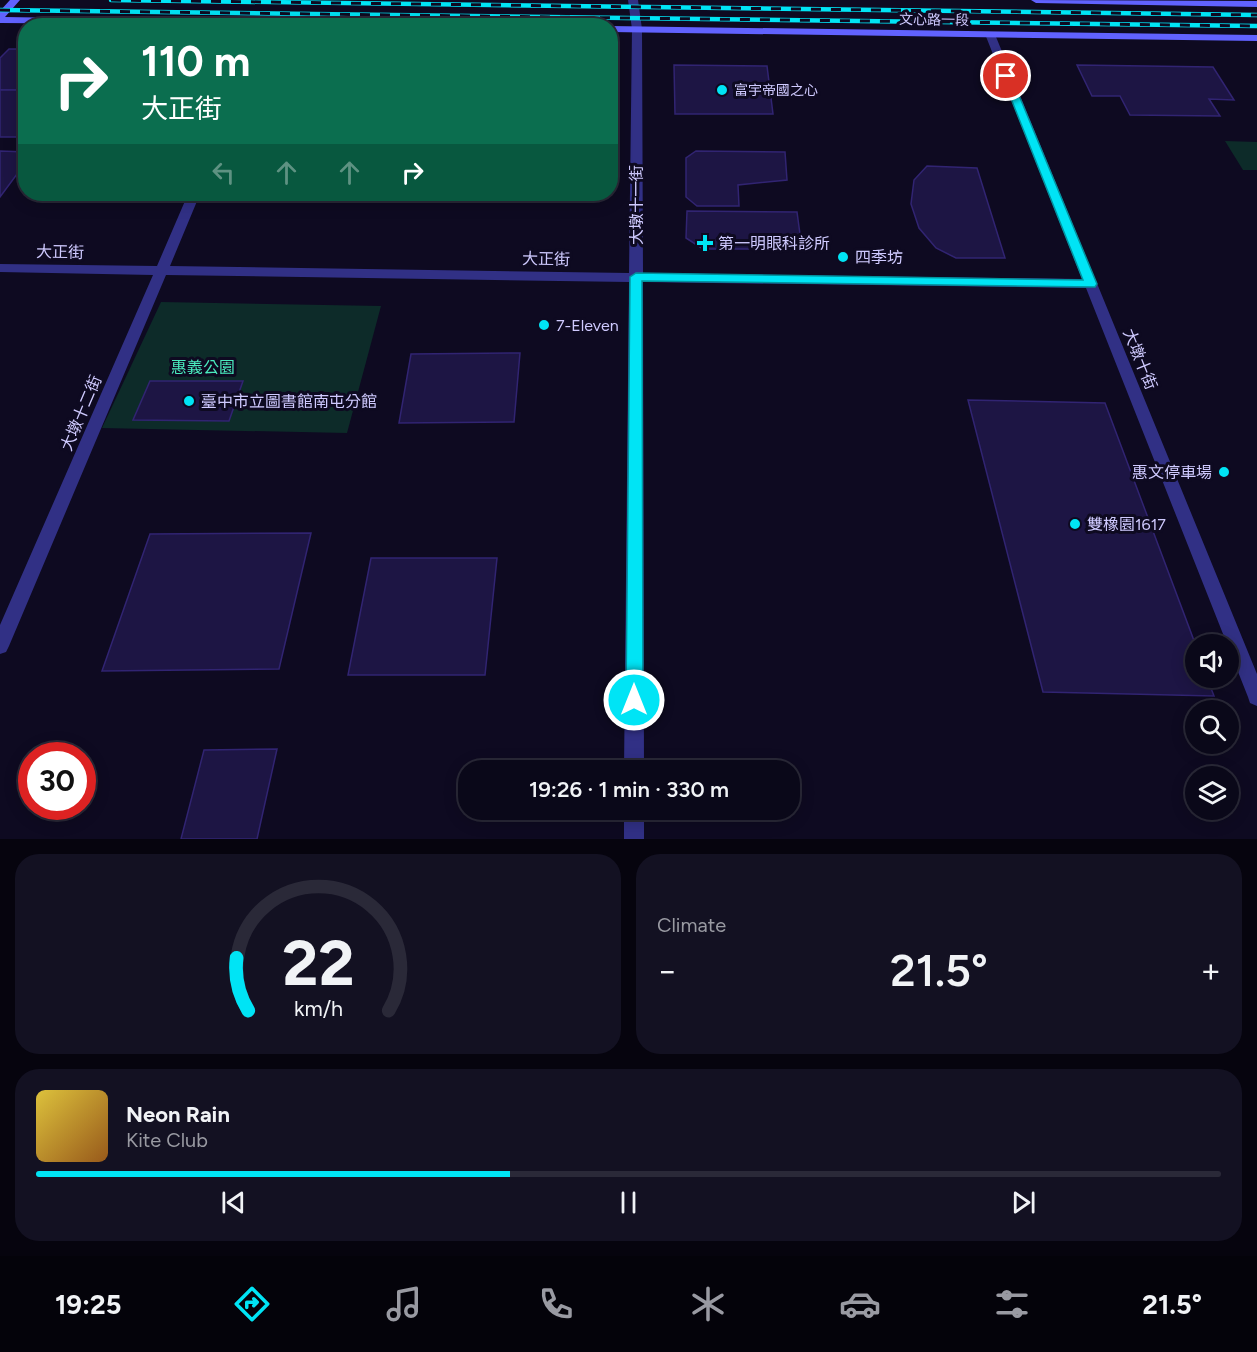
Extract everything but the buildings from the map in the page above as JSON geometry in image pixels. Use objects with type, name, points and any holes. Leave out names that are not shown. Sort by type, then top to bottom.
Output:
[{"type":"main road","points":[[0,18],[15,0]]},
{"type":"main road","points":[[1036,0],[1257,4]]},
{"type":"main road","points":[[0,18],[18,18]]},
{"type":"main road","name":"文心路一段","points":[[618,29],[1257,38]]},
{"type":"street","name":"大墩十一街","points":[[633,0],[637,29],[634,760]]},
{"type":"street","name":"大墩十街","points":[[990,34],[1257,697]]},
{"type":"street","name":"大墩十二街","points":[[0,646],[191,201]]},
{"type":"street","name":"大正街","points":[[0,268],[1090,284]]},
{"type":"street","points":[[634,820],[634,839]]},
{"type":"green space","points":[[1225,141],[1257,142],[1257,170],[1243,170]]},
{"type":"green space","name":"惠義公園","points":[[161,302],[381,306],[347,433],[102,428]]},
{"type":"railway","points":[[111,0],[1257,15]]},
{"type":"railway","points":[[0,10],[1257,26]]},
{"type":"place","name":"富宇帝國之心","points":[[722,90]]},
{"type":"place","name":"第一明眼科診所","points":[[705,243]]},
{"type":"place","name":"四季坊","points":[[843,257]]},
{"type":"place","name":"7-Eleven","points":[[544,325]]},
{"type":"place","name":"臺中市立圖書館南屯分館","points":[[189,401]]},
{"type":"place","name":"惠文停車場","points":[[1224,472]]},
{"type":"place","name":"雙橡園1617","points":[[1075,524]]},
{"type":"route","points":[[634,700],[636,277],[1090,284],[1006,76]]}]
